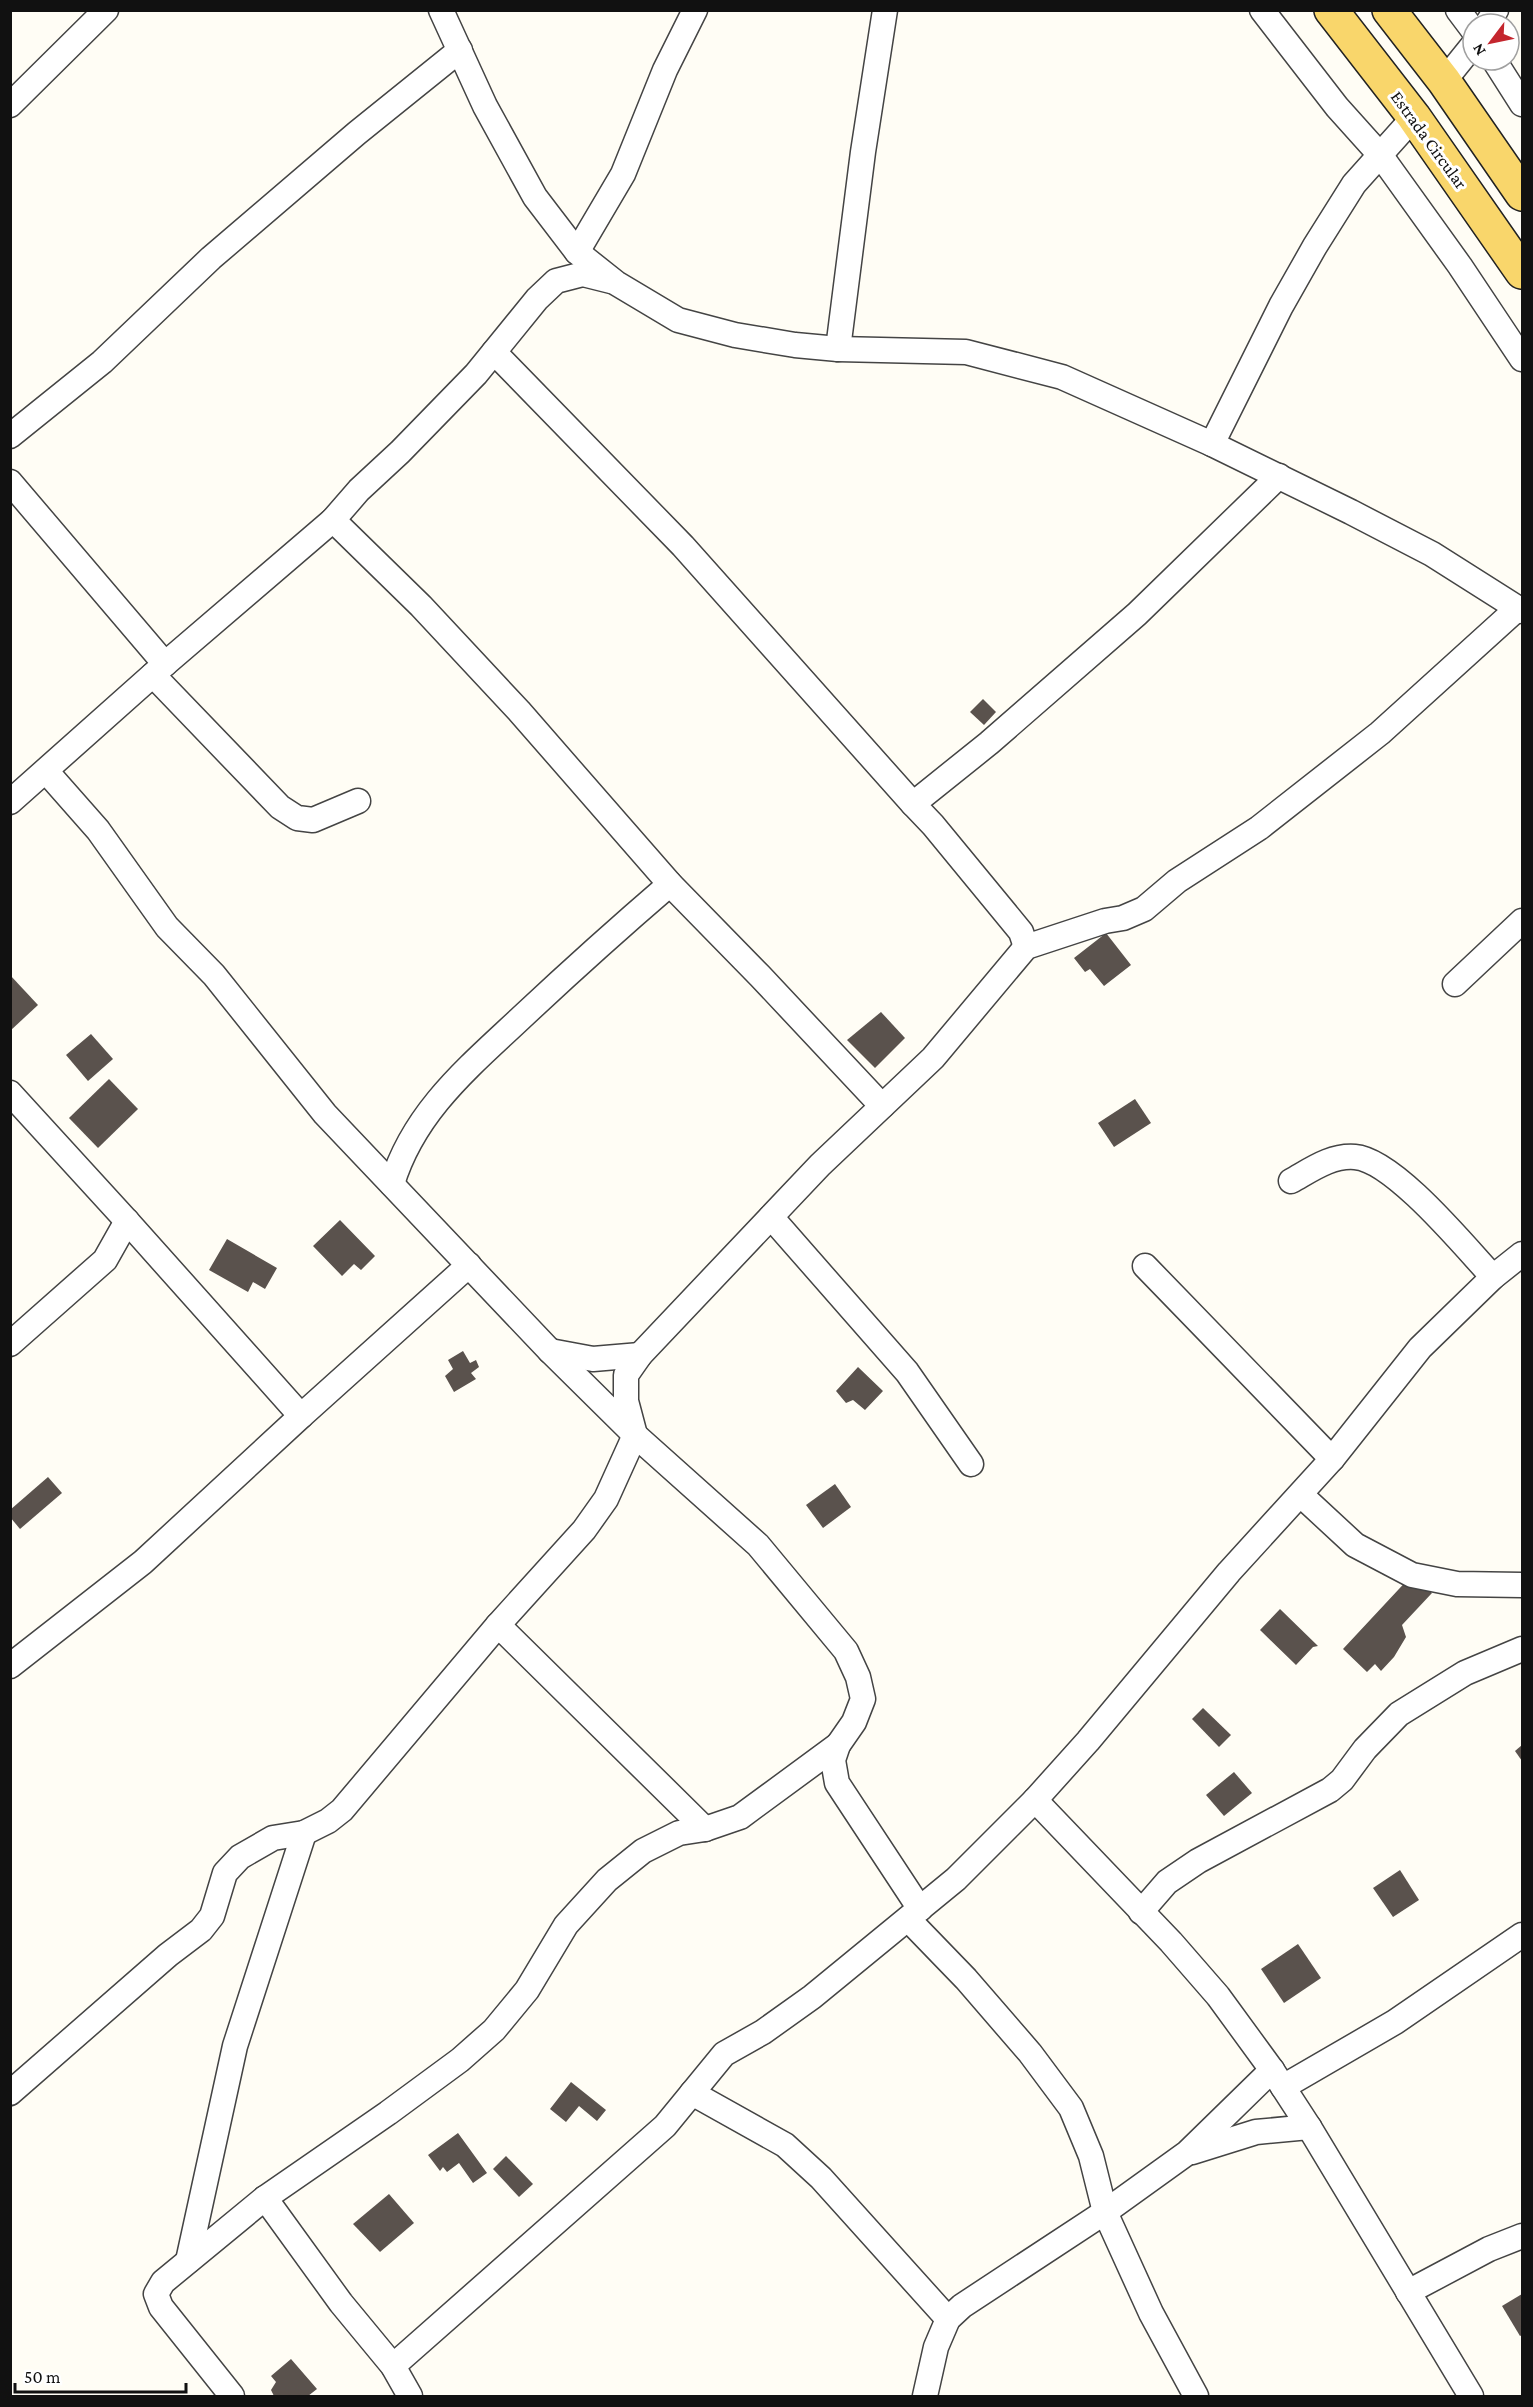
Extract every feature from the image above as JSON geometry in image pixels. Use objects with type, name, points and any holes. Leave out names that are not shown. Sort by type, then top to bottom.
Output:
[{"type":"main road","name":"Estrada Circular","points":[[1331,10],[1414,117],[1522,272]]},
{"type":"main road","points":[[1389,10],[1444,81],[1522,194]]},
{"type":"street","points":[[10,105],[106,10]]},
{"type":"street","points":[[10,2093],[168,1955],[201,1930],[212,1916],[225,1873],[240,1857],[273,1838],[304,1833],[328,1821],[342,1810],[498,1625],[584,1530],[606,1498],[635,1435],[626,1401],[626,1375],[640,1355],[820,1165],[933,1058],[1026,947],[1104,921],[1123,918],[1144,909],[1177,881],[1259,828],[1380,733],[1520,610],[1432,554],[1279,476],[1062,377],[966,352],[838,349],[795,345],[702,328],[678,320],[616,283],[577,252],[535,197],[485,106],[441,10]]},
{"type":"street","points":[[577,252],[623,174],[665,70],[695,10]]},
{"type":"street","points":[[838,349],[862,152],[885,10]]},
{"type":"street","points":[[1262,10],[1336,107],[1381,156],[1460,266],[1522,359]]},
{"type":"street","points":[[10,436],[102,362],[212,258],[357,133],[460,50]]},
{"type":"street","points":[[1444,81],[1461,60]]},
{"type":"street","points":[[1502,72],[1522,104]]},
{"type":"street","points":[[1212,444],[1281,306],[1315,246],[1354,184],[1414,117]]},
{"type":"street","points":[[10,802],[159,669],[333,519],[359,490],[400,452],[476,374],[537,298],[556,281],[583,274],[616,283]]},
{"type":"street","points":[[494,352],[683,546],[933,825],[1021,932],[1026,947]]},
{"type":"street","points":[[913,804],[989,743],[1137,614],[1279,476]]},
{"type":"street","points":[[10,482],[159,669],[280,807],[297,818],[313,820],[358,801]]},
{"type":"street","points":[[333,519],[421,606],[511,702],[670,884],[882,1106]]},
{"type":"street","points":[[46,771],[98,830],[167,927],[214,975],[325,1114],[549,1350],[635,1435],[758,1545],[846,1651],[858,1677],[863,1699],[854,1722],[838,1744],[740,1816],[705,1829],[679,1833],[644,1851],[607,1880],[566,1925],[527,1990],[494,2030],[460,2060],[406,2100],[265,2198],[163,2282],[156,2294],[161,2307],[232,2397]]},
{"type":"street","points":[[392,1184],[399,1162],[415,1134],[434,1104],[454,1079],[572,970],[670,884]]},
{"type":"street","points":[[1455,984],[1522,921]]},
{"type":"street","points":[[10,1093],[128,1221],[301,1416]]},
{"type":"street","points":[[1291,1181],[1331,1160],[1356,1157],[1377,1164],[1400,1179],[1493,1277]]},
{"type":"street","points":[[771,1217],[907,1372],[971,1464]]},
{"type":"street","points":[[10,1344],[105,1260],[128,1221]]},
{"type":"street","points":[[393,2366],[665,2126],[724,2055],[763,2032],[812,1997],[956,1879],[1035,1800],[1089,1741],[1229,1572],[1332,1460],[1420,1348],[1493,1277],[1522,1254]]},
{"type":"street","points":[[10,1666],[143,1562],[301,1416],[470,1265]]},
{"type":"street","points":[[1145,1266],[1332,1460]]},
{"type":"street","points":[[549,1350],[593,1359],[640,1355]]},
{"type":"street","points":[[1301,1495],[1355,1545],[1412,1575],[1457,1584],[1522,1585]]},
{"type":"street","points":[[498,1625],[705,1829]]},
{"type":"street","points":[[1141,1912],[1167,1882],[1198,1861],[1330,1790],[1342,1780],[1365,1749],[1399,1714],[1465,1673],[1522,1649]]},
{"type":"street","points":[[838,1744],[833,1760],[837,1783],[914,1914],[1030,2053],[1071,2108],[1091,2156],[1105,2212],[1151,2313],[1196,2397]]},
{"type":"street","points":[[1035,1800],[1218,1996],[1309,2127],[1471,2397]]},
{"type":"street","points":[[188,2261],[235,2046],[304,1833]]},
{"type":"street","points":[[925,2397],[936,2347],[948,2319],[962,2306],[1105,2212],[1187,2153],[1277,2079],[1395,2022],[1522,1935]]},
{"type":"street","points":[[692,2093],[785,2145],[821,2178],[948,2319]]},
{"type":"street","points":[[1187,2153],[1256,2132],[1309,2127]]},
{"type":"street","points":[[265,2198],[341,2303],[393,2366],[410,2397]]},
{"type":"street","points":[[1408,2292],[1489,2249],[1522,2236]]},
{"type":"building","points":[[983,699],[996,712],[984,725],[970,712]]},
{"type":"building","points":[[1106,933],[1131,965],[1104,986],[1090,969],[1085,972],[1074,958]]},
{"type":"building","points":[[10,975],[38,1005],[10,1031]]},
{"type":"building","points":[[881,1012],[905,1038],[875,1068],[847,1040]]},
{"type":"building","points":[[91,1034],[113,1059],[88,1081],[66,1055]]},
{"type":"building","points":[[109,1079],[138,1109],[98,1148],[69,1118]]},
{"type":"building","points":[[1135,1099],[1151,1123],[1114,1147],[1098,1123]]},
{"type":"building","points":[[340,1220],[375,1256],[361,1270],[354,1264],[342,1276],[313,1246]]},
{"type":"building","points":[[227,1239],[277,1268],[265,1289],[253,1282],[248,1292],[209,1270]]},
{"type":"building","points":[[463,1351],[470,1363],[476,1360],[479,1367],[471,1373],[476,1379],[454,1392],[445,1376],[453,1369],[448,1360]]},
{"type":"building","points":[[858,1367],[883,1391],[865,1410],[853,1400],[846,1403],[836,1391]]},
{"type":"building","points":[[48,1477],[62,1493],[20,1529],[10,1517],[10,1510]]},
{"type":"building","points":[[835,1484],[851,1507],[823,1528],[806,1505]]},
{"type":"building","points":[[1412,1575],[1432,1593],[1402,1625],[1406,1637],[1394,1657],[1381,1671],[1375,1664],[1367,1672],[1343,1649]]},
{"type":"building","points":[[1280,1609],[1318,1646],[1313,1647],[1296,1665],[1260,1630]]},
{"type":"building","points":[[1203,1708],[1231,1735],[1219,1747],[1192,1719]]},
{"type":"building","points":[[1522,1745],[1522,1761],[1515,1751]]},
{"type":"building","points":[[1234,1772],[1252,1793],[1224,1816],[1206,1795]]},
{"type":"building","points":[[1400,1870],[1419,1900],[1393,1917],[1373,1888]]},
{"type":"building","points":[[1298,1944],[1321,1978],[1284,2003],[1261,1969]]},
{"type":"building","points":[[571,2082],[606,2110],[597,2121],[579,2106],[566,2122],[550,2109]]},
{"type":"building","points":[[458,2133],[487,2173],[473,2183],[459,2163],[447,2172],[443,2167],[440,2171],[428,2155]]},
{"type":"building","points":[[506,2156],[533,2184],[519,2197],[493,2169]]},
{"type":"building","points":[[389,2194],[414,2223],[380,2252],[353,2224]]},
{"type":"building","points":[[1522,2294],[1522,2335],[1520,2336],[1502,2306]]},
{"type":"building","points":[[291,2359],[317,2389],[308,2396],[274,2396],[271,2390],[276,2382],[271,2376]]}]
